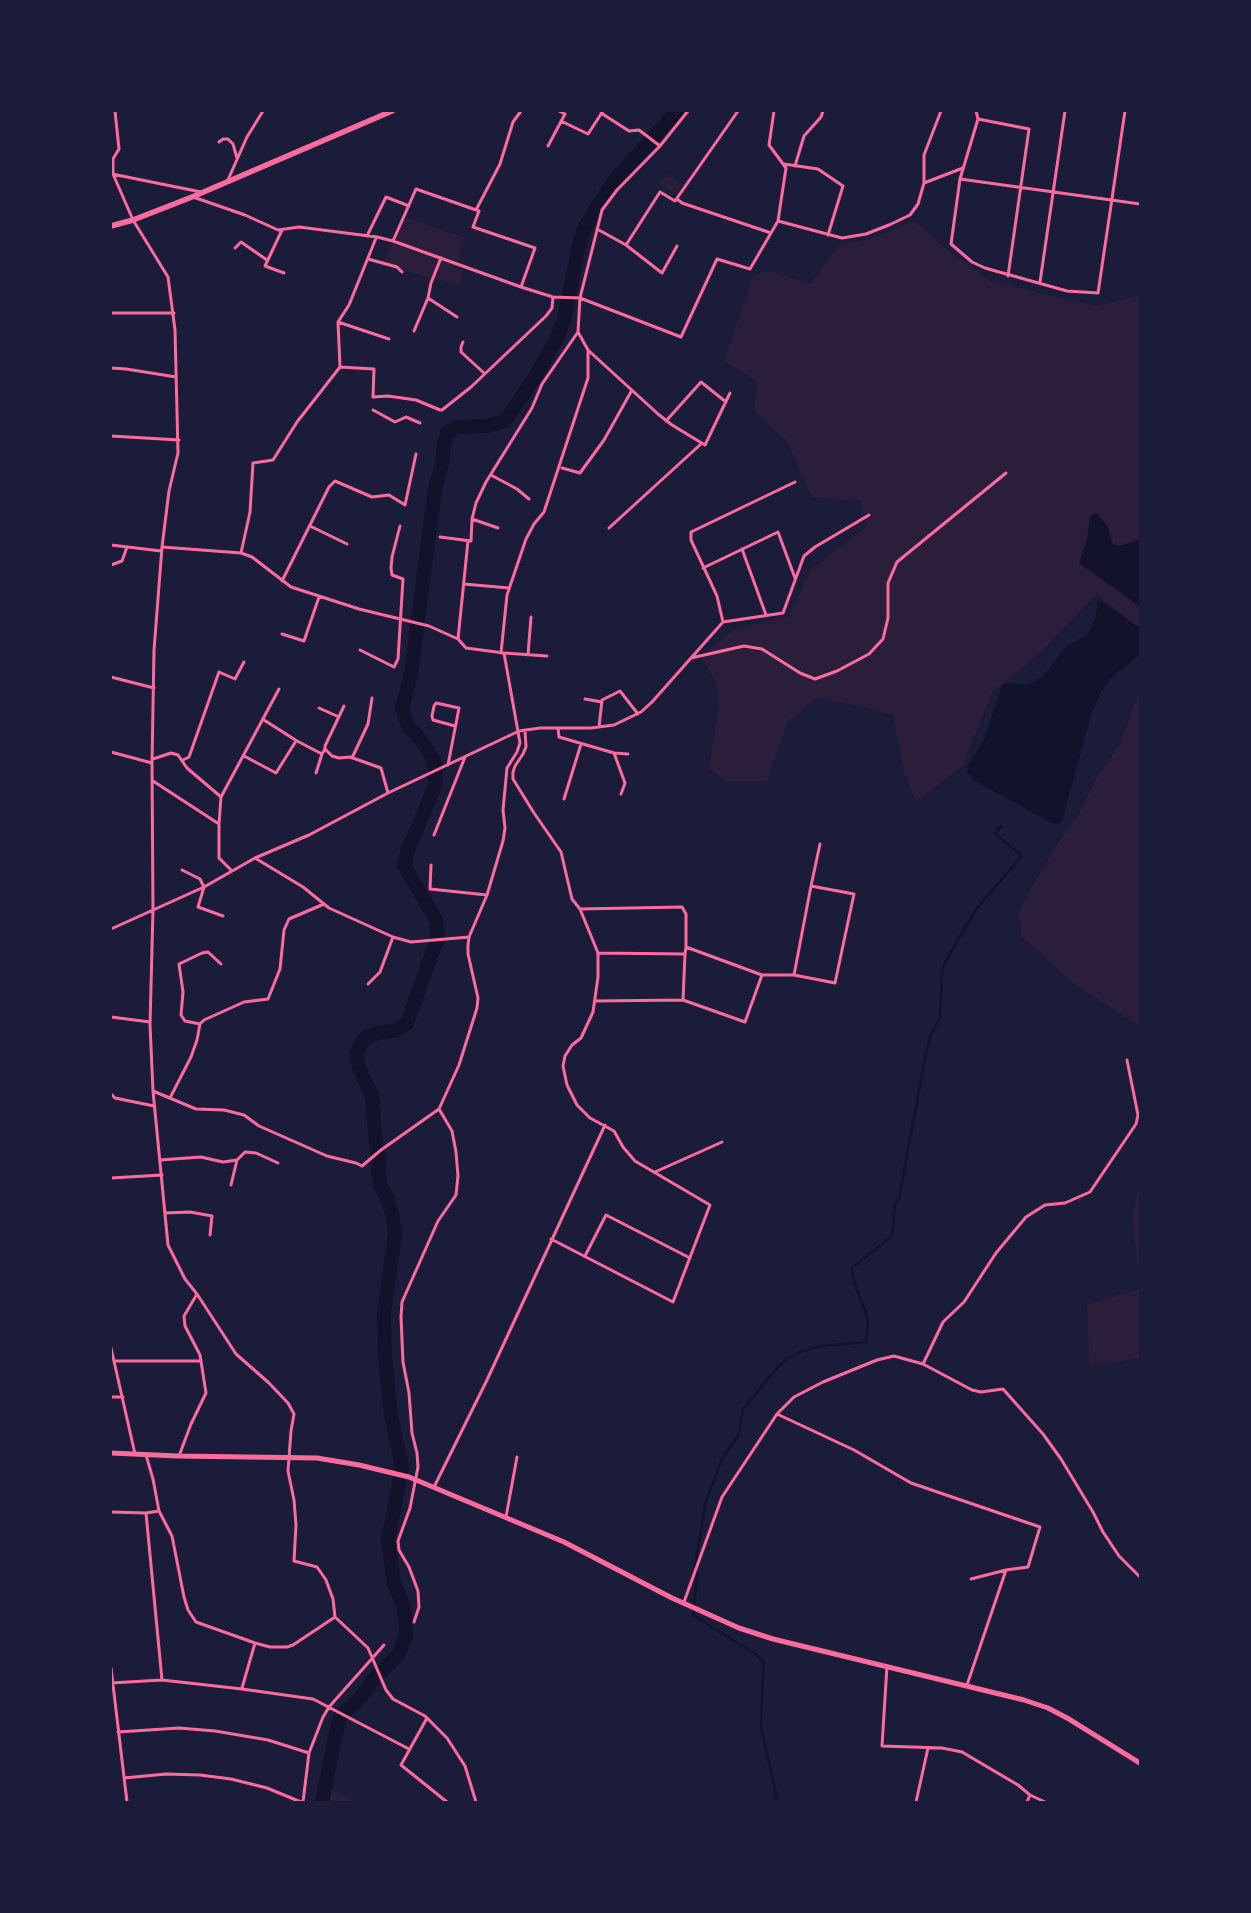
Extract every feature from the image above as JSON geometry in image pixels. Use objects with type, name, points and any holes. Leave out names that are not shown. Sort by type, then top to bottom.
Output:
[{"type":"highway","points":[[111,226],[133,220],[202,193],[392,111]]},
{"type":"main road","points":[[111,1453],[288,1457],[332,1460],[409,1477],[564,1542],[739,1628],[788,1642],[1024,1700],[1048,1708],[1140,1763]]},
{"type":"street","points":[[115,111],[119,149],[113,159],[112,174],[133,220],[168,277],[174,314],[178,453],[169,491],[162,549],[154,688],[152,761],[153,910],[150,1022],[154,1106],[168,1245],[185,1280],[197,1294],[236,1354],[269,1383],[288,1403],[294,1414],[288,1457],[288,1470],[294,1500],[296,1525],[294,1561],[317,1567],[326,1580],[335,1617],[368,1648],[386,1690],[393,1699],[427,1718],[447,1738],[465,1766],[476,1802]]},
{"type":"street","points":[[226,182],[247,137],[263,111]]},
{"type":"street","points":[[476,210],[500,164],[513,122],[521,111]]},
{"type":"street","points":[[548,146],[565,114],[559,111]]},
{"type":"street","points":[[458,639],[468,541],[471,541],[472,519],[476,503],[532,408],[542,384],[578,332],[580,298],[602,210],[660,146],[688,111]]},
{"type":"street","points":[[676,199],[738,111]]},
{"type":"street","points":[[192,197],[245,215],[278,230],[299,227],[377,237],[393,241],[553,297],[580,298],[681,337],[717,259],[750,269],[778,221],[786,168],[769,146],[774,111]]},
{"type":"street","points":[[795,166],[804,136],[823,111]]},
{"type":"street","points":[[778,221],[828,236],[842,238],[866,234],[889,226],[910,215],[918,204],[924,183],[924,155],[941,111]]},
{"type":"street","points":[[976,111],[978,119],[960,180],[951,244],[972,262],[1008,276],[1067,291],[1098,293],[1125,111]]},
{"type":"street","points":[[1040,282],[1065,111]]},
{"type":"street","points":[[561,121],[588,134],[602,112],[629,131],[639,130],[660,146]]},
{"type":"street","points":[[978,119],[1030,129],[1008,276]]},
{"type":"street","points":[[219,142],[228,139],[233,144],[237,159]]},
{"type":"street","points":[[783,164],[818,169],[843,186],[828,236]]},
{"type":"street","points":[[924,183],[963,168]]},
{"type":"street","points":[[112,174],[202,193]]},
{"type":"street","points":[[960,180],[1140,204]]},
{"type":"street","points":[[393,241],[416,189],[480,211],[473,227],[534,248],[521,287]]},
{"type":"street","points":[[626,245],[660,192],[675,201],[676,199],[682,203],[771,233]]},
{"type":"street","points":[[367,236],[386,197],[409,206]]},
{"type":"street","points":[[282,229],[265,266],[284,273]]},
{"type":"street","points":[[597,229],[626,245],[662,273],[677,246]]},
{"type":"street","points":[[240,553],[250,512],[253,463],[273,460],[297,422],[340,367],[338,322],[349,305],[377,237]]},
{"type":"street","points":[[234,248],[241,242],[268,260]]},
{"type":"street","points":[[414,331],[428,298],[431,283],[441,258]]},
{"type":"street","points":[[368,259],[397,267],[402,272]]},
{"type":"street","points":[[340,367],[374,369],[374,396],[416,400],[440,410],[471,387],[484,372],[546,316],[552,308],[553,297]]},
{"type":"street","points":[[428,298],[457,317]]},
{"type":"street","points":[[111,313],[174,314]]},
{"type":"street","points":[[338,322],[389,339]]},
{"type":"street","points":[[578,332],[588,350],[632,390],[666,420],[705,445],[730,393]]},
{"type":"street","points":[[464,342],[460,346],[461,352],[484,372]]},
{"type":"street","points":[[153,1091],[196,1108],[224,1110],[244,1115],[259,1126],[327,1156],[362,1166],[381,1150],[439,1109],[459,1064],[477,1008],[478,998],[468,954],[469,937],[487,895],[505,828],[503,810],[505,779],[507,768],[520,743],[503,653],[506,595],[526,539],[534,524],[544,512],[565,450],[588,378],[588,350]]},
{"type":"street","points":[[111,368],[176,377]]},
{"type":"street","points":[[666,420],[701,382],[726,402]]},
{"type":"street","points":[[562,468],[580,473],[604,440],[632,390]]},
{"type":"street","points":[[373,410],[395,422],[406,417],[420,423]]},
{"type":"street","points":[[111,436],[178,440]]},
{"type":"street","points":[[609,528],[702,443]]},
{"type":"street","points":[[282,581],[329,487],[335,481],[372,497],[388,496],[405,505],[416,454]]},
{"type":"street","points":[[691,658],[744,646],[762,649],[800,673],[816,679],[837,671],[870,654],[883,639],[888,618],[888,583],[897,562],[1006,473]]},
{"type":"street","points":[[491,475],[517,489],[529,499]]},
{"type":"street","points":[[723,622],[717,596],[691,540],[691,532],[795,482]]},
{"type":"street","points":[[111,929],[204,887],[255,858],[309,835],[388,793],[519,731],[614,725],[638,714],[652,702],[723,622],[783,613],[804,556],[815,547],[869,515]]},
{"type":"street","points":[[472,519],[498,528]]},
{"type":"street","points":[[310,526],[347,544]]},
{"type":"street","points":[[360,650],[394,667],[398,659],[403,580],[392,575],[391,568],[400,526]]},
{"type":"street","points":[[703,568],[778,532],[796,579]]},
{"type":"street","points":[[440,537],[468,541]]},
{"type":"street","points":[[111,545],[240,553],[252,557],[290,587],[400,620],[429,626],[458,639],[466,648],[547,656]]},
{"type":"street","points":[[111,565],[122,561],[127,547]]},
{"type":"street","points":[[742,549],[766,615]]},
{"type":"street","points":[[464,584],[509,588]]},
{"type":"street","points":[[282,634],[304,641],[319,596]]},
{"type":"street","points":[[528,654],[530,617]]},
{"type":"street","points":[[183,760],[189,757],[219,672],[236,679],[244,662]]},
{"type":"street","points":[[111,677],[154,688]]},
{"type":"street","points":[[232,870],[219,858],[218,824],[221,797],[279,689]]},
{"type":"street","points":[[599,727],[602,700],[620,691],[638,714]]},
{"type":"street","points":[[352,758],[368,724],[372,698]]},
{"type":"street","points":[[585,699],[602,702]]},
{"type":"street","points":[[448,765],[459,708],[436,703],[432,716],[433,720],[455,726]]},
{"type":"street","points":[[316,773],[325,746],[344,706]]},
{"type":"street","points":[[319,708],[339,717]]},
{"type":"street","points":[[264,720],[322,754]]},
{"type":"street","points":[[558,728],[559,737],[614,753],[628,754]]},
{"type":"street","points":[[525,730],[526,747],[512,772],[513,779],[561,852],[572,899],[580,908],[598,954],[595,1001],[587,1028],[565,1056],[563,1066],[567,1085],[578,1105],[590,1118],[614,1131],[623,1147],[635,1161],[710,1205],[673,1302],[552,1239]]},
{"type":"street","points":[[244,756],[276,773],[296,740]]},
{"type":"street","points":[[564,799],[581,744]]},
{"type":"street","points":[[325,749],[332,756],[352,758],[381,768],[388,793]]},
{"type":"street","points":[[111,752],[152,761],[171,754],[178,755],[187,768],[221,797]]},
{"type":"street","points":[[614,753],[624,783],[621,794]]},
{"type":"street","points":[[434,835],[464,757]]},
{"type":"street","points":[[153,781],[218,824]]},
{"type":"street","points":[[794,975],[820,844]]},
{"type":"street","points":[[255,858],[303,887],[329,908],[393,937],[412,942],[469,937]]},
{"type":"street","points":[[431,865],[430,889],[487,895]]},
{"type":"street","points":[[182,870],[200,878],[204,887],[198,907],[223,916]]},
{"type":"street","points":[[686,947],[762,975],[794,975],[835,983],[854,894],[811,886]]},
{"type":"street","points":[[170,1098],[191,1057],[200,1024],[204,1020],[244,1002],[268,999],[280,968],[284,930],[289,920],[324,904]]},
{"type":"street","points":[[580,908],[682,907],[686,914],[683,1000]]},
{"type":"street","points":[[368,984],[380,972],[393,937]]},
{"type":"street","points":[[200,1024],[184,1021],[181,1015],[182,992],[179,964],[202,952],[208,952],[221,964]]},
{"type":"street","points":[[598,954],[685,954]]},
{"type":"street","points":[[595,1001],[683,1000],[745,1022],[762,975]]},
{"type":"street","points":[[111,1017],[150,1022]]},
{"type":"street","points":[[923,1364],[942,1322],[964,1302],[996,1253],[1026,1217],[1045,1205],[1064,1203],[1090,1192],[1136,1124],[1138,1108],[1127,1060]]},
{"type":"street","points":[[111,1094],[115,1098],[154,1106]]},
{"type":"street","points":[[414,1622],[419,1607],[418,1591],[409,1567],[399,1550],[398,1541],[410,1508],[416,1480],[417,1453],[412,1432],[409,1393],[403,1362],[401,1310],[402,1302],[438,1221],[456,1194],[458,1176],[452,1131],[439,1109]]},
{"type":"street","points":[[434,1487],[487,1380],[605,1126]]},
{"type":"street","points":[[654,1172],[722,1142]]},
{"type":"street","points":[[231,1185],[237,1160],[245,1152],[256,1153],[278,1163]]},
{"type":"street","points":[[160,1160],[201,1157],[223,1162],[237,1160]]},
{"type":"street","points":[[111,1178],[162,1175]]},
{"type":"street","points":[[165,1213],[190,1212],[212,1216],[210,1235]]},
{"type":"street","points":[[585,1256],[606,1216],[690,1258]]},
{"type":"street","points":[[178,1456],[206,1393],[202,1361],[185,1326],[184,1316],[197,1294]]},
{"type":"street","points":[[111,1348],[135,1454]]},
{"type":"street","points":[[684,1602],[722,1497],[777,1414],[794,1397],[824,1382],[877,1360],[894,1356],[923,1364],[972,1390],[981,1392],[1003,1390],[1043,1434],[1061,1459],[1119,1556],[1140,1577]]},
{"type":"street","points":[[114,1361],[202,1361]]},
{"type":"street","points":[[111,1397],[123,1398]]},
{"type":"street","points":[[777,1414],[854,1450],[911,1483],[1040,1527],[1028,1567],[1006,1570],[971,1579]]},
{"type":"street","points":[[146,1455],[159,1511],[172,1536],[184,1597],[188,1610],[196,1622],[270,1647],[293,1645],[335,1617]]},
{"type":"street","points":[[506,1518],[517,1457]]},
{"type":"street","points":[[111,1512],[146,1513],[159,1511]]},
{"type":"street","points":[[146,1513],[162,1680]]},
{"type":"street","points":[[967,1686],[1006,1570]]},
{"type":"street","points":[[242,1688],[255,1643]]},
{"type":"street","points":[[124,1778],[174,1774],[231,1779],[267,1788],[302,1802],[309,1753],[323,1717],[329,1706],[374,1659],[384,1645]]},
{"type":"street","points":[[887,1665],[882,1746],[942,1748],[962,1752],[1018,1784],[1030,1796],[1045,1802]]},
{"type":"street","points":[[111,1668],[127,1802]]},
{"type":"street","points":[[112,1683],[162,1680],[242,1688],[313,1699],[409,1750]]},
{"type":"street","points":[[427,1718],[401,1765],[447,1802]]},
{"type":"street","points":[[118,1732],[179,1728],[215,1731],[268,1740],[309,1753]]},
{"type":"street","points":[[916,1802],[928,1748]]},
{"type":"street","points":[[1027,1802],[1030,1796]]},
{"type":"shaded area","points":[[666,174],[682,184],[676,194],[659,184]]},
{"type":"shaded area","points":[[406,217],[465,238],[455,268],[463,271],[459,285],[381,265]]},
{"type":"shaded area","points":[[915,221],[944,247],[990,281],[1095,306],[1140,295],[1140,630],[1097,594],[1043,650],[992,693],[962,766],[916,802],[905,775],[893,715],[860,706],[816,698],[787,723],[767,781],[725,781],[709,768],[719,707],[716,683],[701,657],[735,629],[789,616],[811,570],[868,525],[860,501],[812,497],[786,440],[754,411],[757,381],[724,361],[753,276],[768,271],[811,284],[839,245],[869,239]]},
{"type":"shaded area","points":[[1096,513],[1107,525],[1113,544],[1119,546],[1140,539],[1140,607],[1079,563],[1087,540],[1090,516]]},
{"type":"shaded area","points":[[1098,601],[1140,628],[1140,654],[1112,677],[1101,691],[1091,715],[1062,821],[1060,824],[1052,823],[975,781],[967,772],[968,765],[984,739],[1002,686],[1006,683],[1024,685],[1036,681],[1049,670],[1063,649],[1087,635],[1095,619]]},
{"type":"shaded area","points":[[1140,690],[1140,1026],[1077,986],[1021,936],[1019,910],[1054,849],[1078,815],[1097,778],[1120,744]]},
{"type":"shaded area","points":[[1140,1180],[1140,1281],[1132,1219]]},
{"type":"shaded area","points":[[1140,1289],[1140,1358],[1089,1366],[1087,1304]]},
{"type":"shaded area","points":[[750,1650],[765,1661],[762,1726],[779,1802],[776,1802],[760,1726],[762,1662]]},
{"type":"shaded area","points":[[331,1789],[355,1802],[329,1802]]},
{"type":"waterway","points":[[322,1802],[339,1718],[360,1698],[373,1680],[399,1654],[406,1636],[405,1616],[394,1583],[388,1541],[402,1467],[391,1415],[385,1356],[384,1313],[395,1234],[392,1214],[387,1197],[381,1187],[378,1170],[379,1160],[372,1096],[359,1067],[357,1054],[361,1043],[368,1036],[397,1030],[407,1023],[438,937],[436,920],[404,865],[408,850],[435,786],[436,771],[428,750],[408,727],[402,708],[411,674],[435,489],[443,460],[443,448],[447,433],[457,427],[488,426],[506,420],[535,377],[557,338],[564,320],[583,231],[613,182],[677,111]]},
{"type":"waterway","points":[[752,1652],[693,1615],[697,1577],[695,1566],[706,1501],[722,1459],[738,1436],[743,1409],[778,1367],[788,1358],[802,1351],[821,1346],[866,1342],[868,1319],[853,1279],[852,1268],[892,1236],[895,1204],[899,1198],[926,1053],[930,1037],[940,1018],[942,972],[945,962],[977,908],[1022,856],[995,834],[1001,826]]}]
